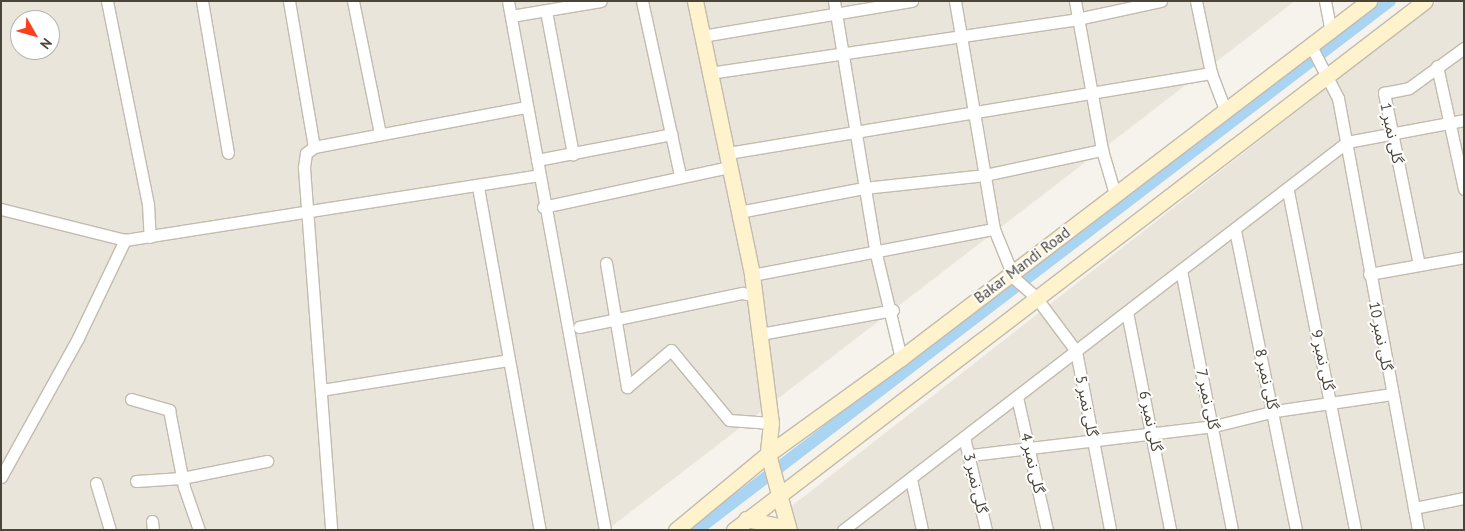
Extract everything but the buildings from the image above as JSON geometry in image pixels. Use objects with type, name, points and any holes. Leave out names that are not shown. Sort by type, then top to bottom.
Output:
[{"type":"street","points":[[107,1],[148,204],[150,237]]},
{"type":"street","points":[[202,1],[228,153]]},
{"type":"street","points":[[290,1],[314,147]]},
{"type":"street","points":[[353,1],[380,134]]},
{"type":"street","points":[[508,1],[537,160],[543,207],[606,530]]},
{"type":"street","points":[[511,16],[601,1]]},
{"type":"street","points":[[642,1],[680,175]]},
{"type":"street","points":[[695,1],[752,275],[771,423],[769,457],[786,529],[746,520]]},
{"type":"street","points":[[834,1],[838,14],[854,133],[875,250],[893,310],[901,358]]},
{"type":"street","points":[[702,36],[912,1]]},
{"type":"street","name":"گلی نمبر 5","points":[[954,1],[962,34],[994,229],[1012,275],[1076,351],[1110,530]]},
{"type":"street","points":[[1075,1],[1102,150],[1115,194]]},
{"type":"street","points":[[709,73],[843,50],[1077,20],[1161,1]]},
{"type":"street","points":[[1196,1],[1211,73],[1225,109]]},
{"type":"street","points":[[1325,1],[1331,32]]},
{"type":"street","name":"Bakar Mandi Road","points":[[676,530],[769,457],[1012,275],[1225,109],[1331,32],[1369,1]]},
{"type":"street","points":[[734,530],[746,520],[777,485],[1029,293],[1425,1]]},
{"type":"street","points":[[546,11],[574,154]]},
{"type":"street","name":"گلی نمبر 10","points":[[1311,46],[1338,98],[1369,274],[1418,530]]},
{"type":"street","name":"گلی نمبر 1","points":[[1419,264],[1384,93],[1409,88],[1464,48]]},
{"type":"street","points":[[1437,66],[1464,188]]},
{"type":"street","points":[[543,207],[680,175],[729,160],[854,133],[1211,73]]},
{"type":"street","points":[[331,530],[304,168],[306,153],[314,147],[526,107]]},
{"type":"street","points":[[843,530],[859,525],[911,479],[964,437],[1181,270],[1288,192],[1347,142],[1464,120]]},
{"type":"street","points":[[537,160],[672,134]]},
{"type":"street","points":[[738,212],[864,188],[986,174],[1102,150]]},
{"type":"street","points":[[1,209],[125,240],[478,187],[539,176]]},
{"type":"street","points":[[478,187],[540,530]]},
{"type":"street","name":"گلی نمبر 9","points":[[1288,192],[1332,402],[1355,530]]},
{"type":"street","points":[[752,275],[875,250],[994,229]]},
{"type":"street","name":"گلی نمبر 8","points":[[1235,230],[1274,411],[1296,530]]},
{"type":"street","points":[[1,477],[6,464],[125,240]]},
{"type":"street","points":[[1369,274],[1464,257]]},
{"type":"street","points":[[606,263],[627,387],[671,350],[729,420],[771,423]]},
{"type":"street","name":"گلی نمبر 7","points":[[1181,270],[1214,426],[1232,530]]},
{"type":"street","points":[[579,327],[742,293],[755,296]]},
{"type":"street","points":[[760,334],[893,310]]},
{"type":"street","name":"گلی نمبر 6","points":[[1128,312],[1155,434],[1170,530]]},
{"type":"street","points":[[321,390],[509,360]]},
{"type":"street","points":[[971,455],[1030,446],[1094,441],[1214,426],[1274,411],[1392,394]]},
{"type":"street","name":"گلی نمبر 4","points":[[1017,397],[1030,446],[1047,530]]},
{"type":"street","points":[[132,399],[168,410],[182,478],[200,530]]},
{"type":"street","name":"گلی نمبر 3","points":[[964,437],[971,455],[986,530]]},
{"type":"street","points":[[136,481],[182,478],[267,462]]},
{"type":"street","points":[[911,479],[922,530]]},
{"type":"street","points":[[96,483],[110,530]]},
{"type":"street","points":[[1414,508],[1464,498]]},
{"type":"shaded area","points":[[1,1],[1295,1],[607,530],[1,530]]},
{"type":"shaded area","points":[[1438,1],[1464,1],[1464,530],[761,530]]},
{"type":"waterway","points":[[697,530],[1390,1]]}]
